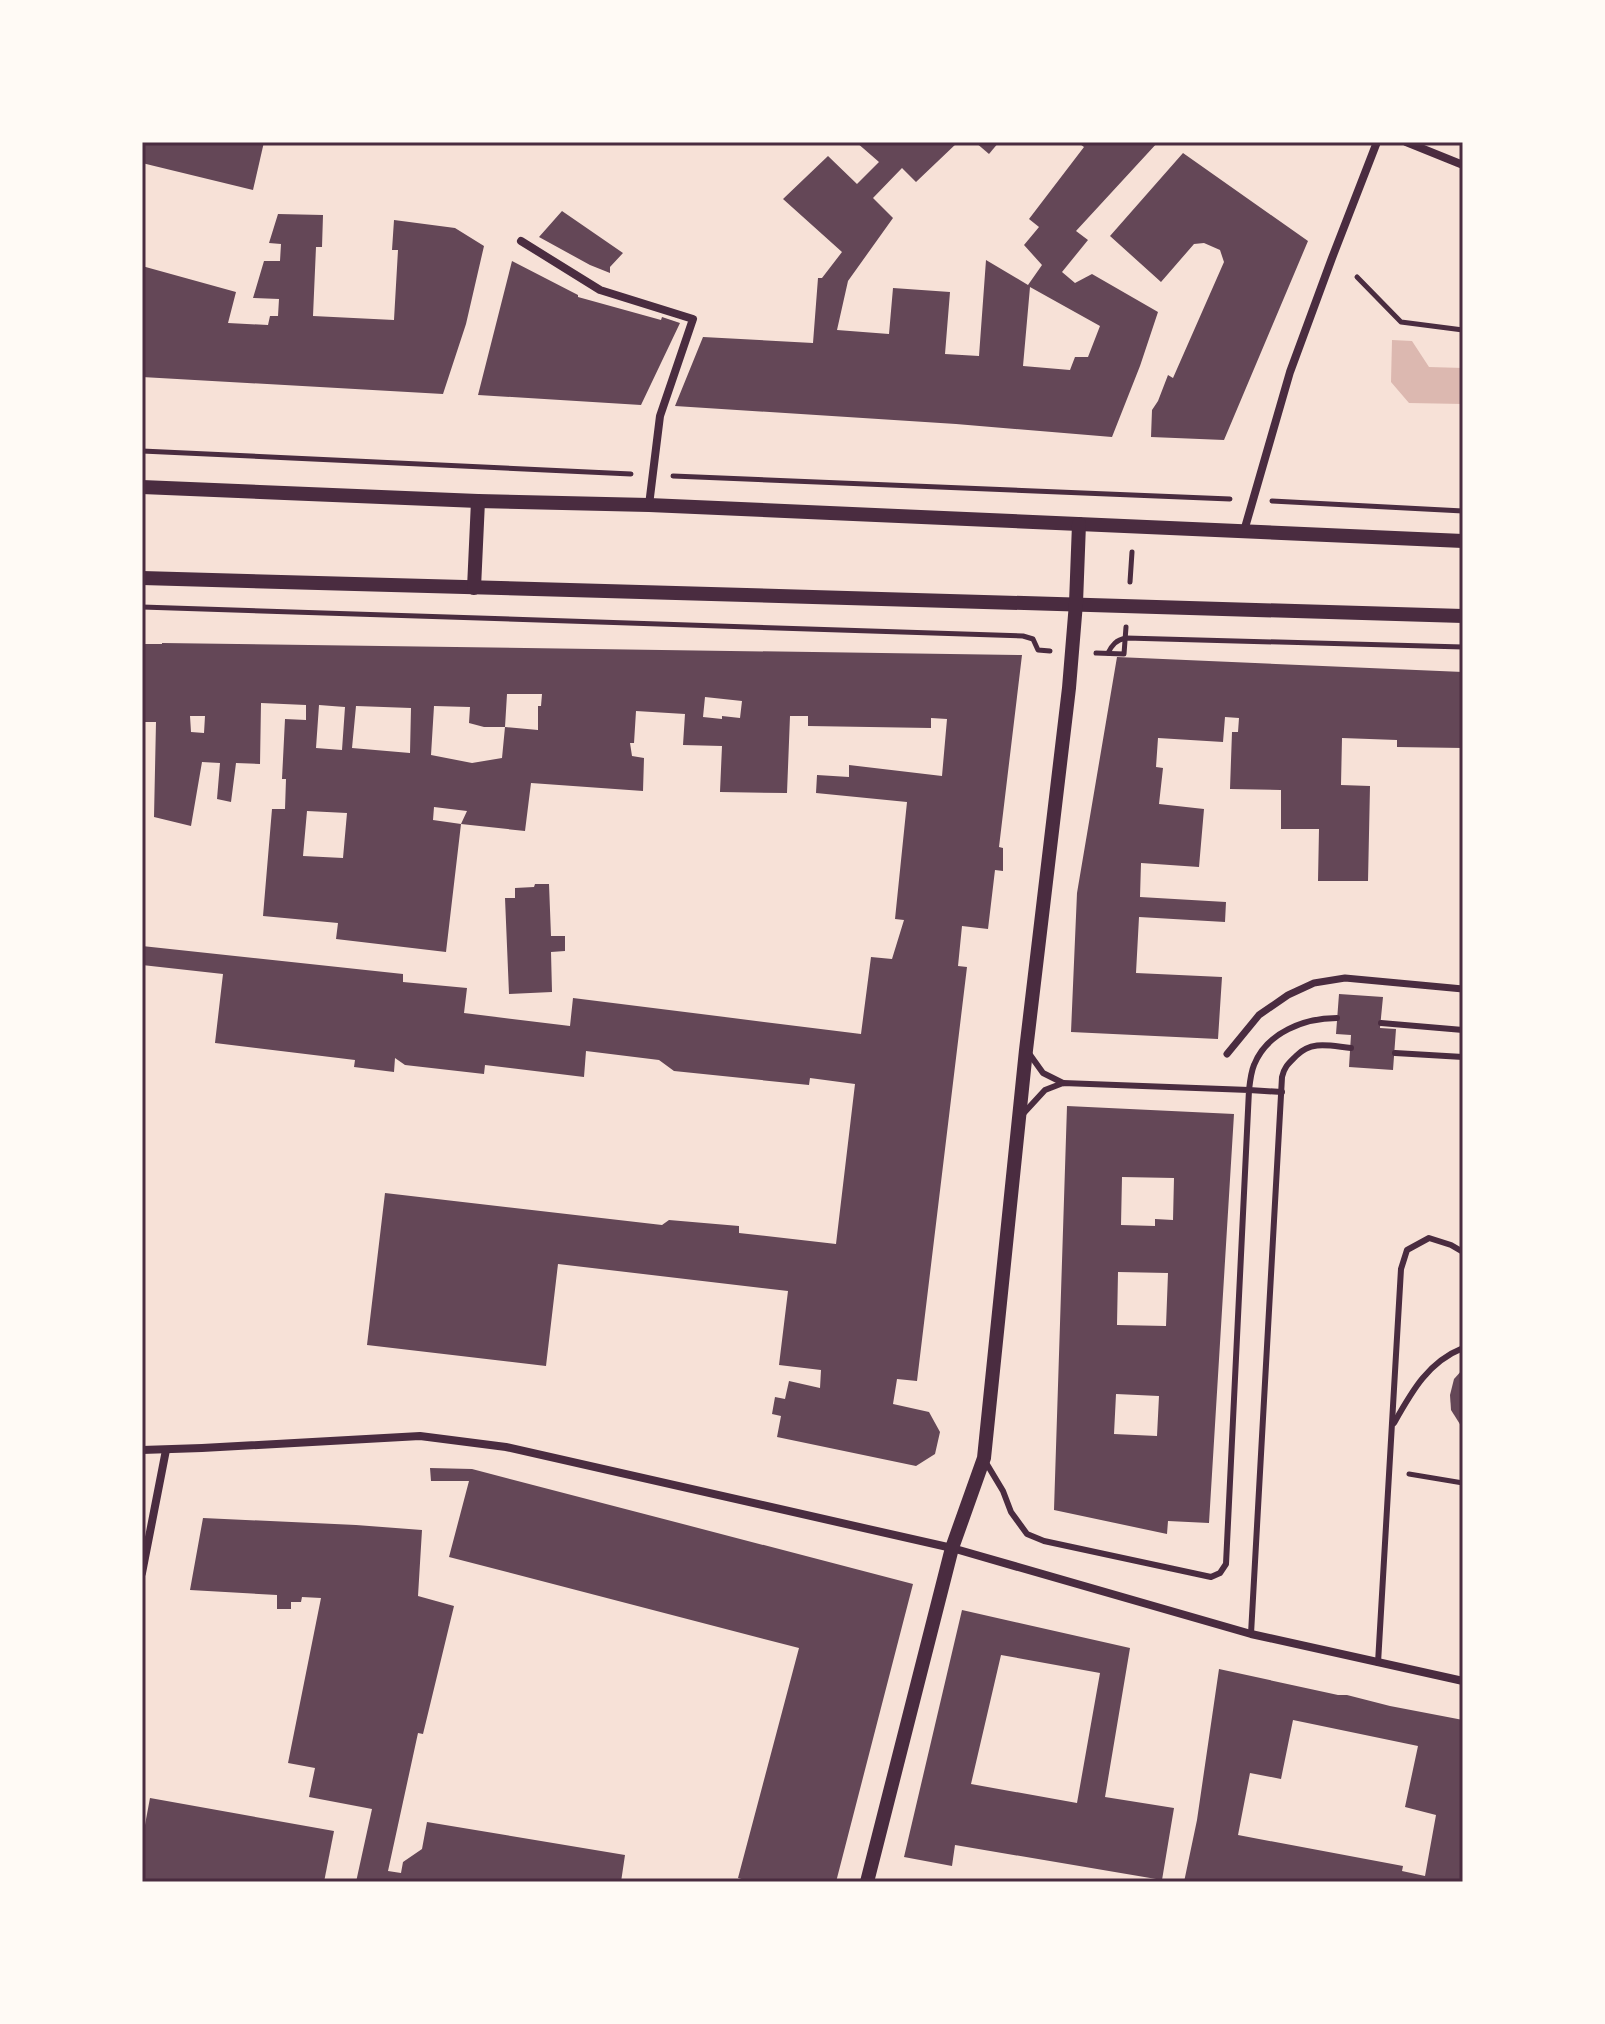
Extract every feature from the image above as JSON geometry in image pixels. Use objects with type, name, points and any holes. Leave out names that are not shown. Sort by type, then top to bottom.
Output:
[{"type":"street","points":[[1244,531],[1290,372],[1377,142]]},
{"type":"street","points":[[1406,142],[1463,165]]},
{"type":"street","points":[[521,241],[600,290],[693,319],[660,416],[649,505]]},
{"type":"street","points":[[142,487],[649,505],[1463,541]]},
{"type":"street","points":[[474,588],[478,501]]},
{"type":"street","points":[[867,1882],[952,1548],[984,1458],[1026,1050],[1069,688],[1079,524]]},
{"type":"street","points":[[142,578],[1463,616]]},
{"type":"street","points":[[1227,1054],[1259,1015],[1288,995],[1314,983],[1345,978],[1463,989]]},
{"type":"street","points":[[142,1450],[420,1436],[506,1447],[952,1548],[1251,1634],[1463,1681]]},
{"type":"street","points":[[142,1573],[166,1450]]},
{"type":"lane","points":[[984,1458],[1011,1512],[1027,1534],[1044,1541],[1211,1577],[1220,1573],[1226,1564],[1249,1090],[1253,1067],[1259,1055],[1295,1025],[1315,1019],[1337,1018]]},
{"type":"lane","points":[[1381,1023],[1463,1030]]},
{"type":"lane","points":[[1251,1634],[1282,1077],[1284,1068],[1304,1048],[1320,1045],[1351,1048]]},
{"type":"lane","points":[[1026,1050],[1043,1073],[1063,1083]]},
{"type":"lane","points":[[1395,1053],[1463,1057]]},
{"type":"lane","points":[[1019,1118],[1045,1090],[1063,1083],[1282,1092]]},
{"type":"lane","points":[[1378,1663],[1401,1269],[1407,1250],[1429,1238],[1463,1252]]},
{"type":"lane","points":[[1393,1426],[1411,1392],[1428,1370],[1463,1348]]},
{"type":"path","points":[[1357,277],[1401,322],[1463,330]]},
{"type":"path","points":[[142,451],[1463,511]]},
{"type":"path","points":[[1133,527],[1126,638],[1124,654],[1108,653],[1111,646],[1126,638],[1463,647]]},
{"type":"path","points":[[142,607],[1023,636],[1033,639],[1038,650]]},
{"type":"path","points":[[1390,1471],[1463,1483]]},
{"type":"shaded area","points":[[1392,340],[1412,341],[1429,367],[1463,368],[1463,404],[1409,403],[1391,382]]},
{"type":"building","points":[[142,142],[264,142],[253,190],[142,163]]},
{"type":"building","points":[[856,142],[958,142],[916,182],[902,168],[873,198],[893,218],[848,281],[837,330],[889,334],[893,288],[950,292],[945,354],[979,356],[986,260],[1028,285],[1042,265],[1024,245],[1039,227],[1029,219],[1084,147],[1077,142],[1158,142],[1076,231],[1088,240],[1062,272],[1075,283],[1092,274],[1158,312],[1112,437],[675,406],[703,337],[813,343],[818,278],[822,278],[842,252],[783,199],[828,156],[857,184],[879,162]],"holes":[[[1030,287],[1100,326],[1088,357],[1075,357],[1070,370],[1023,366]]]},
{"type":"building","points":[[975,142],[999,142],[989,154]]},
{"type":"building","points":[[1183,153],[1308,241],[1224,440],[1151,437],[1152,410],[1168,375],[1173,378],[1224,262],[1220,250],[1204,243],[1194,244],[1161,282],[1110,236]]},
{"type":"building","points":[[562,211],[623,253],[610,267],[610,273],[539,237]]},
{"type":"building","points":[[278,214],[323,215],[322,247],[316,247],[313,316],[394,320],[398,250],[392,250],[394,220],[455,228],[484,246],[466,324],[443,394],[142,377],[142,266],[236,292],[228,323],[268,325],[270,316],[278,316],[279,299],[253,298],[264,261],[280,261],[281,244],[269,243]]},
{"type":"building","points":[[512,261],[578,297],[680,323],[641,405],[478,395]]},
{"type":"building","points":[[142,644],[1022,655],[999,847],[1003,848],[1003,871],[995,870],[988,929],[962,926],[958,966],[967,967],[917,1381],[897,1379],[893,1404],[929,1412],[940,1432],[935,1454],[916,1466],[777,1437],[781,1416],[772,1414],[775,1397],[785,1399],[789,1381],[820,1388],[821,1370],[779,1365],[788,1291],[558,1264],[546,1366],[367,1345],[385,1193],[662,1225],[669,1220],[739,1226],[739,1233],[836,1244],[855,1084],[810,1078],[809,1085],[674,1071],[659,1060],[586,1051],[584,1077],[485,1065],[484,1074],[405,1065],[395,1058],[394,1072],[354,1067],[355,1060],[215,1043],[223,974],[142,965],[142,946],[403,974],[403,982],[467,988],[464,1013],[570,1026],[573,998],[861,1034],[871,957],[892,959],[904,920],[895,919],[907,802],[816,793],[817,775],[849,777],[849,765],[942,776],[947,719],[931,718],[931,728],[808,726],[808,716],[790,716],[787,793],[720,792],[722,746],[683,745],[685,714],[636,711],[634,743],[630,743],[632,756],[644,758],[643,791],[531,783],[525,831],[461,824],[446,952],[336,939],[338,923],[263,916],[272,809],[285,809],[286,779],[282,779],[285,719],[306,720],[306,705],[261,703],[260,764],[236,763],[231,802],[217,799],[220,763],[202,762],[191,826],[154,817],[156,722],[142,722]],"holes":[[[507,694],[542,694],[541,706],[538,706],[538,730],[505,727]],[[705,697],[742,701],[740,718],[703,717]],[[319,705],[345,707],[342,750],[316,748]],[[356,706],[411,708],[410,753],[352,748]],[[434,706],[470,707],[469,723],[505,727],[502,758],[472,763],[431,755]],[[190,716],[205,716],[204,733],[191,732]],[[434,807],[467,811],[461,824],[433,820]],[[307,811],[347,813],[343,858],[303,856]]]},
{"type":"building","points":[[1117,657],[1463,672],[1463,748],[1397,747],[1397,740],[1342,738],[1341,785],[1370,786],[1368,881],[1318,881],[1319,829],[1281,829],[1281,790],[1230,789],[1232,732],[1238,732],[1239,718],[1225,717],[1223,742],[1158,738],[1156,767],[1163,768],[1159,804],[1204,809],[1199,867],[1141,863],[1140,897],[1226,902],[1225,922],[1139,917],[1136,973],[1222,977],[1218,1039],[1071,1032],[1077,893]]},
{"type":"building","points":[[535,884],[549,884],[551,936],[565,936],[565,951],[551,952],[552,992],[509,994],[505,898],[515,898],[515,888],[534,887]]},
{"type":"building","points":[[1339,994],[1383,997],[1380,1028],[1396,1029],[1393,1070],[1349,1067],[1351,1035],[1336,1034]]},
{"type":"building","points":[[1067,1106],[1234,1114],[1209,1523],[1168,1521],[1167,1534],[1054,1510]],"holes":[[[1122,1177],[1174,1178],[1173,1220],[1155,1219],[1155,1226],[1121,1225]],[[1118,1272],[1168,1273],[1166,1326],[1117,1325]],[[1116,1394],[1159,1396],[1157,1436],[1114,1434]]]},
{"type":"building","points":[[1463,1369],[1463,1429],[1451,1410],[1450,1395],[1454,1379]]},
{"type":"building","points":[[430,1468],[472,1469],[913,1584],[836,1882],[752,1882],[738,1878],[799,1648],[449,1557],[469,1481],[431,1481]]},
{"type":"building","points":[[203,1518],[422,1530],[418,1596],[454,1606],[423,1734],[418,1733],[388,1871],[401,1873],[403,1862],[422,1849],[427,1822],[625,1855],[621,1882],[356,1882],[372,1809],[309,1797],[315,1768],[288,1763],[321,1598],[302,1597],[301,1602],[291,1602],[291,1609],[277,1609],[277,1595],[190,1590]]},
{"type":"building","points":[[962,1610],[1130,1648],[1105,1797],[1174,1808],[1162,1880],[955,1845],[952,1866],[904,1857]],"holes":[[[1001,1655],[1100,1673],[1077,1803],[971,1784]]]},
{"type":"building","points":[[1219,1669],[1463,1720],[1463,1882],[1184,1882],[1197,1820]],"holes":[[[1293,1720],[1418,1746],[1405,1807],[1436,1815],[1425,1876],[1402,1871],[1403,1866],[1238,1835],[1250,1773],[1281,1779]]]},
{"type":"building","points":[[150,1798],[334,1831],[324,1882],[142,1882],[142,1841]]}]
